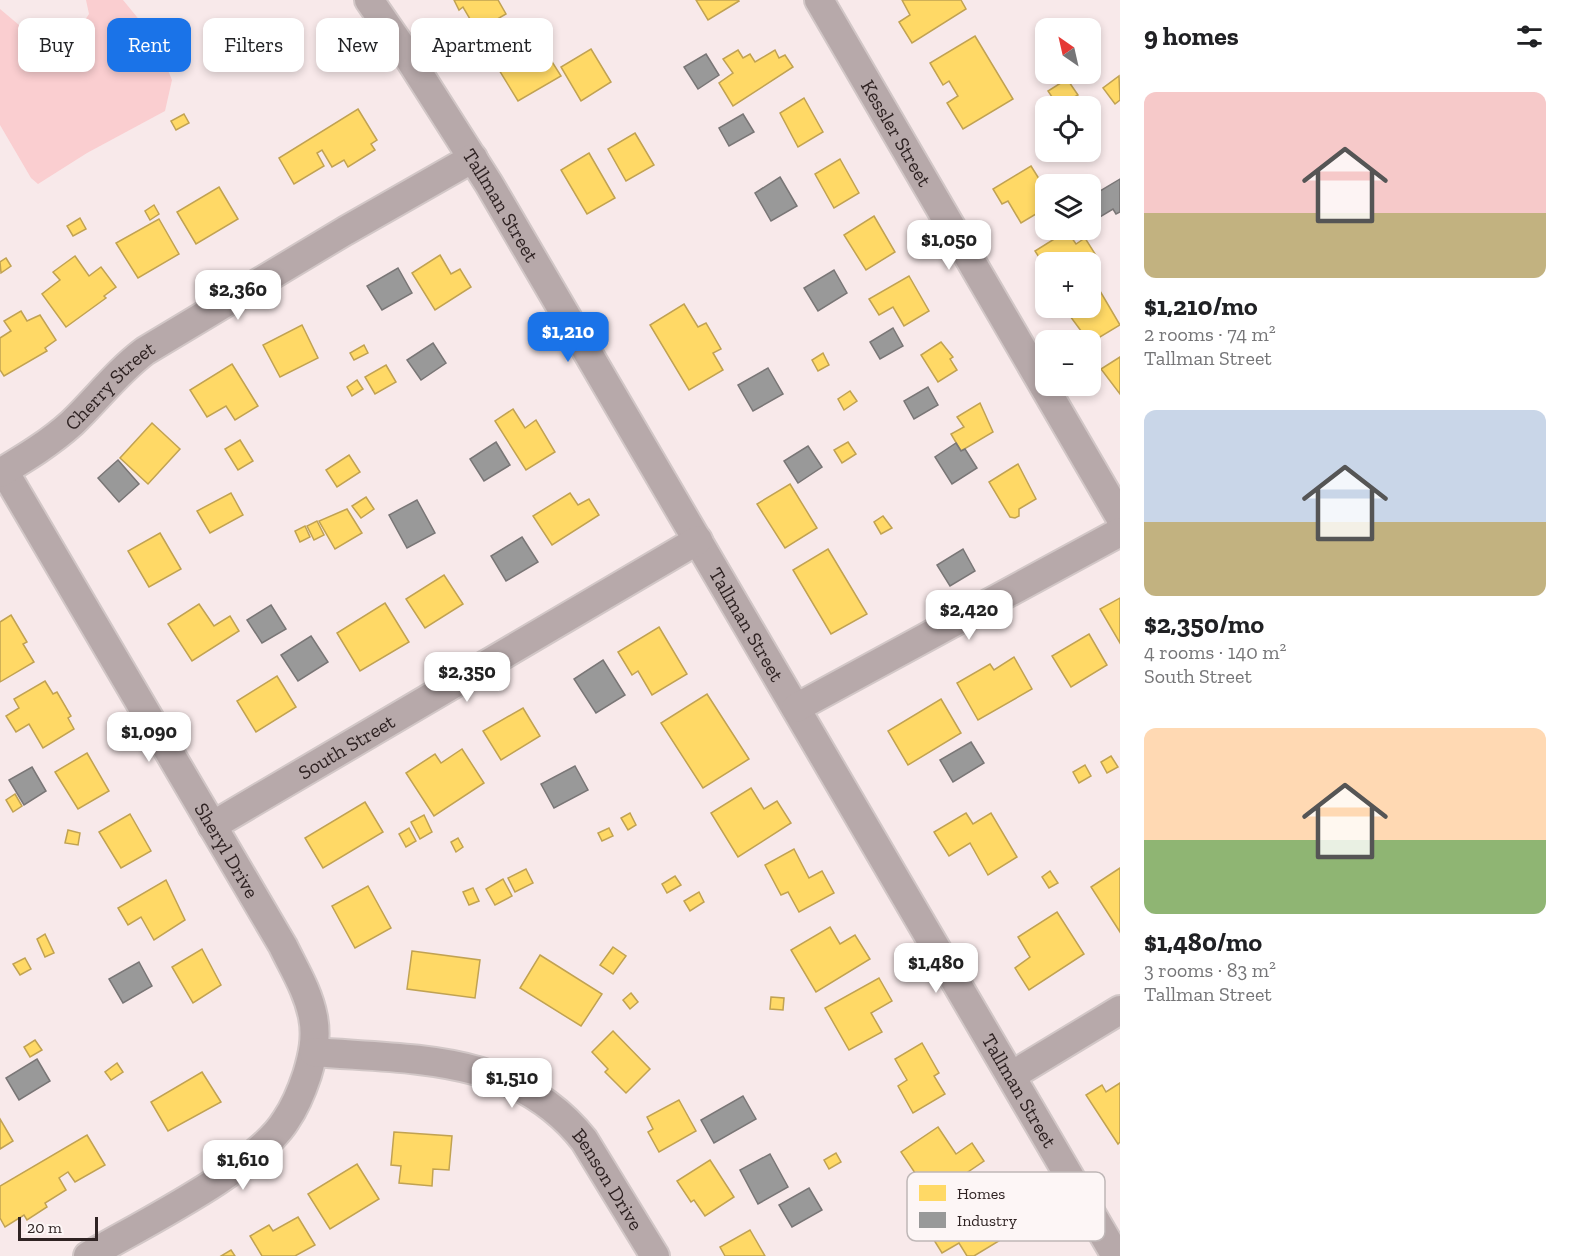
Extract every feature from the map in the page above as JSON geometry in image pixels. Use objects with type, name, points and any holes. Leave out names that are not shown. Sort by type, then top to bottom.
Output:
[{"type":"street","name":"Tallman Street","points":[[369,0],[473,158],[1067,1172]]},
{"type":"street","name":"Kessler Street","points":[[819,0],[1120,517]]},
{"type":"street","name":"Cherry Street","points":[[2,472],[33,453],[73,422],[126,364],[145,351],[304,255],[473,158]]},
{"type":"street","name":"Sheryl Drive","points":[[2,472],[283,946],[308,996],[313,1018],[314,1052],[304,1084],[286,1122],[229,1173],[88,1256]]},
{"type":"street","points":[[796,708],[1120,532]]},
{"type":"street","name":"South Street","points":[[212,826],[698,540]]},
{"type":"street","points":[[1011,1076],[1120,1010]]},
{"type":"street","name":"Benson Drive","points":[[314,1052],[454,1064],[494,1074],[529,1093],[564,1118],[584,1140],[655,1256]]},
{"type":"street","name":"Tallman Street","points":[[1105,1237],[1116,1256]]},
{"type":"shaded area","points":[[86,0],[123,0],[138,18],[107,18],[107,72],[169,72],[172,80],[165,111],[87,153],[38,184],[31,178],[0,125],[0,9],[18,24],[18,72],[95,72],[95,18],[86,18],[89,14]]},
{"type":"building: Homes","points":[[454,0],[498,0],[506,14],[499,18],[469,18],[463,7],[459,10]]},
{"type":"building: Homes","points":[[696,0],[738,0],[739,1],[708,20]]},
{"type":"building: Homes","points":[[902,0],[961,0],[966,9],[912,43],[899,22],[910,15]]},
{"type":"building: Homes","points":[[975,36],[1013,99],[963,129],[947,103],[958,96],[949,81],[943,85],[930,63]]},
{"type":"building: Homes","points":[[591,49],[611,82],[581,101],[561,67]]},
{"type":"building: Homes","points":[[738,50],[743,58],[750,54],[755,62],[775,50],[779,58],[785,55],[793,67],[733,106],[719,83],[733,73],[723,59]]},
{"type":"building: Homes","points":[[553,63],[561,76],[518,101],[500,72],[553,72]]},
{"type":"building: Homes","points":[[1119,76],[1120,100],[1115,104],[1103,88]]},
{"type":"building: Homes","points":[[1059,84],[1070,84],[1078,95],[1051,96],[1048,91]]},
{"type":"building: Homes","points":[[804,98],[823,132],[798,147],[780,113]]},
{"type":"building: Homes","points":[[358,109],[377,140],[371,144],[375,150],[348,167],[344,160],[332,167],[322,150],[317,153],[324,166],[294,184],[279,158]]},
{"type":"building: Homes","points":[[184,114],[189,123],[176,130],[171,121]]},
{"type":"building: Homes","points":[[635,133],[654,165],[626,181],[608,149]]},
{"type":"building: Homes","points":[[589,153],[615,198],[587,214],[561,170]]},
{"type":"building: Homes","points":[[840,159],[859,193],[834,208],[815,174]]},
{"type":"building: Homes","points":[[1031,166],[1036,174],[1035,215],[1021,223],[1008,201],[1002,204],[993,189]]},
{"type":"building: Homes","points":[[219,187],[238,219],[196,244],[177,212]]},
{"type":"building: Homes","points":[[154,205],[159,214],[150,220],[145,211]]},
{"type":"building: Homes","points":[[874,216],[895,252],[866,270],[844,235]]},
{"type":"building: Homes","points":[[80,218],[86,229],[73,236],[67,226]]},
{"type":"building: Homes","points":[[159,219],[179,254],[138,278],[116,243]]},
{"type":"building: Homes","points":[[1053,240],[1073,240],[1076,244],[1086,240],[1094,252],[1036,252]]},
{"type":"building: Homes","points":[[440,255],[451,274],[460,269],[471,287],[435,310],[412,273]]},
{"type":"building: Homes","points":[[75,256],[89,276],[101,267],[116,287],[104,296],[106,298],[66,327],[42,294],[60,280],[53,272]]},
{"type":"building: Homes","points":[[6,258],[11,266],[1,273],[0,262]]},
{"type":"building: Homes","points":[[909,276],[929,311],[904,326],[893,307],[879,315],[869,299]]},
{"type":"building: Homes","points":[[1101,293],[1120,325],[1101,336],[1101,330],[1080,330],[1071,318],[1101,318]]},
{"type":"building: Homes","points":[[684,304],[698,327],[706,323],[721,349],[713,353],[723,370],[689,390],[650,325]]},
{"type":"building: Homes","points":[[21,311],[27,321],[40,315],[56,340],[45,348],[47,351],[4,376],[0,370],[0,338],[11,331],[4,321]]},
{"type":"building: Homes","points":[[302,325],[318,358],[280,377],[263,345]]},
{"type":"building: Homes","points":[[941,342],[953,357],[950,359],[957,370],[938,382],[921,355]]},
{"type":"building: Homes","points":[[364,345],[368,353],[354,360],[350,353]]},
{"type":"building: Homes","points":[[823,353],[829,365],[818,371],[812,360]]},
{"type":"building: Homes","points":[[1120,357],[1120,394],[1101,369]]},
{"type":"building: Homes","points":[[232,364],[258,406],[235,420],[226,406],[207,417],[190,390]]},
{"type":"building: Homes","points":[[386,365],[396,382],[375,394],[365,377]]},
{"type":"building: Homes","points":[[357,380],[363,389],[352,396],[347,387]]},
{"type":"building: Homes","points":[[850,391],[857,401],[844,410],[838,399]]},
{"type":"building: Homes","points":[[980,403],[993,432],[961,451],[951,434],[964,427],[957,417]]},
{"type":"building: Homes","points":[[513,409],[525,428],[536,420],[555,452],[526,470],[495,421]]},
{"type":"building: Homes","points":[[152,423],[180,449],[148,484],[120,458]]},
{"type":"building: Homes","points":[[240,440],[253,461],[238,470],[225,449]]},
{"type":"building: Homes","points":[[848,442],[856,454],[842,463],[834,450]]},
{"type":"building: Homes","points":[[349,455],[360,472],[337,487],[326,470]]},
{"type":"building: Homes","points":[[1018,464],[1036,499],[1019,509],[1019,516],[1015,518],[1010,517],[989,482]]},
{"type":"building: Homes","points":[[790,484],[817,528],[785,548],[757,504]]},
{"type":"building: Homes","points":[[231,493],[243,515],[210,533],[197,511]]},
{"type":"building: Homes","points":[[570,493],[578,505],[589,499],[599,515],[552,545],[533,516]]},
{"type":"building: Homes","points":[[366,497],[374,509],[361,518],[352,506]]},
{"type":"building: Homes","points":[[347,509],[362,533],[335,549],[319,521]]},
{"type":"building: Homes","points":[[883,516],[892,528],[881,534],[874,522]]},
{"type":"building: Homes","points":[[317,521],[324,535],[314,540],[307,526]]},
{"type":"building: Homes","points":[[305,526],[310,537],[300,542],[295,531]]},
{"type":"building: Homes","points":[[160,533],[181,569],[149,587],[128,551]]},
{"type":"building: Homes","points":[[828,549],[867,614],[831,634],[793,570]]},
{"type":"building: Homes","points":[[444,575],[463,604],[425,628],[406,599]]},
{"type":"building: Homes","points":[[1120,598],[1120,643],[1100,609]]},
{"type":"building: Homes","points":[[385,603],[409,642],[360,671],[337,633]]},
{"type":"building: Homes","points":[[199,604],[214,626],[230,616],[239,631],[192,661],[168,624]]},
{"type":"building: Homes","points":[[11,615],[27,642],[23,644],[34,662],[0,682],[0,622]]},
{"type":"building: Homes","points":[[659,627],[687,674],[652,695],[638,671],[632,675],[618,652]]},
{"type":"building: Homes","points":[[1089,634],[1107,665],[1071,687],[1052,656]]},
{"type":"building: Homes","points":[[1014,657],[1032,689],[978,720],[957,683],[990,664],[994,670]]},
{"type":"building: Homes","points":[[277,676],[296,707],[256,732],[237,701]]},
{"type":"building: Homes","points":[[45,681],[53,694],[57,692],[71,716],[68,718],[74,729],[43,748],[29,724],[16,732],[6,716],[19,708],[14,699]]},
{"type":"building: Homes","points":[[707,694],[749,759],[703,788],[661,723]]},
{"type":"building: Homes","points":[[941,699],[961,733],[908,765],[888,731]]},
{"type":"building: Homes","points":[[523,708],[540,736],[501,760],[483,731]]},
{"type":"building: Homes","points":[[462,749],[484,783],[434,816],[406,773],[435,754],[441,763]]},
{"type":"building: Homes","points":[[87,753],[109,791],[78,809],[55,772]]},
{"type":"building: Homes","points":[[1111,756],[1118,767],[1107,773],[1101,762]]},
{"type":"building: Homes","points":[[1085,765],[1091,776],[1079,783],[1073,772]]},
{"type":"building: Homes","points":[[751,788],[764,809],[777,801],[791,823],[738,857],[711,813]]},
{"type":"building: Homes","points":[[15,794],[22,806],[13,812],[6,800]]},
{"type":"building: Homes","points":[[365,802],[383,832],[323,868],[305,838]]},
{"type":"building: Homes","points":[[630,813],[636,825],[628,830],[621,818]]},
{"type":"building: Homes","points":[[966,813],[973,824],[991,813],[1017,857],[988,875],[970,843],[949,856],[934,832]]},
{"type":"building: Homes","points":[[130,814],[151,851],[121,868],[99,832]]},
{"type":"building: Homes","points":[[424,815],[432,832],[420,839],[411,822]]},
{"type":"building: Homes","points":[[409,828],[416,841],[406,847],[399,834]]},
{"type":"building: Homes","points":[[609,828],[613,836],[602,841],[598,833]]},
{"type":"building: Homes","points":[[68,830],[80,833],[78,845],[65,843]]},
{"type":"building: Homes","points":[[458,838],[463,847],[456,852],[451,842]]},
{"type":"building: Homes","points":[[794,849],[809,878],[822,871],[834,893],[799,912],[788,892],[781,895],[765,865]]},
{"type":"building: Homes","points":[[1120,868],[1120,932],[1091,887]]},
{"type":"building: Homes","points":[[526,869],[533,883],[515,892],[508,878]]},
{"type":"building: Homes","points":[[1050,871],[1058,883],[1049,888],[1042,877]]},
{"type":"building: Homes","points":[[675,876],[681,885],[667,893],[662,884]]},
{"type":"building: Homes","points":[[503,879],[512,896],[495,905],[486,889]]},
{"type":"building: Homes","points":[[166,880],[185,920],[154,940],[141,917],[128,925],[118,908]]},
{"type":"building: Homes","points":[[368,886],[391,928],[355,948],[332,906]]},
{"type":"building: Homes","points":[[473,888],[479,901],[469,905],[463,892]]},
{"type":"building: Homes","points":[[699,892],[704,902],[690,911],[684,901]]},
{"type":"building: Homes","points":[[1057,912],[1084,954],[1029,990],[1015,968],[1030,957],[1018,937]]},
{"type":"building: Homes","points":[[830,927],[840,944],[855,935],[870,959],[816,992],[791,950]]},
{"type":"building: Homes","points":[[45,934],[54,953],[45,957],[37,939]]},
{"type":"building: Homes","points":[[613,947],[626,956],[613,974],[600,965]]},
{"type":"building: Homes","points":[[202,949],[221,985],[193,1003],[172,967]]},
{"type":"building: Homes","points":[[412,951],[480,960],[475,998],[407,989]]},
{"type":"building: Homes","points":[[540,955],[602,994],[581,1026],[520,988]]},
{"type":"building: Homes","points":[[25,958],[31,969],[20,975],[13,964]]},
{"type":"building: Homes","points":[[879,978],[892,1001],[871,1013],[882,1032],[849,1050],[825,1008]]},
{"type":"building: Homes","points":[[631,993],[638,1002],[630,1009],[623,1000]]},
{"type":"building: Homes","points":[[771,997],[784,998],[783,1010],[770,1009]]},
{"type":"building: Homes","points":[[613,1031],[650,1069],[626,1093],[605,1072],[608,1069],[592,1052]]},
{"type":"building: Homes","points":[[35,1040],[42,1050],[30,1057],[24,1047]]},
{"type":"building: Homes","points":[[922,1043],[939,1073],[934,1076],[945,1094],[913,1113],[898,1086],[907,1080],[895,1059]]},
{"type":"building: Homes","points":[[117,1063],[123,1072],[111,1080],[105,1072]]},
{"type":"building: Homes","points":[[202,1072],[221,1102],[168,1131],[151,1102]]},
{"type":"building: Homes","points":[[1120,1083],[1120,1142],[1118,1144],[1086,1095],[1102,1085],[1106,1092]]},
{"type":"building: Homes","points":[[679,1100],[696,1131],[659,1152],[648,1132],[653,1129],[647,1117]]},
{"type":"building: Homes","points":[[0,1119],[13,1141],[0,1149]]},
{"type":"building: Homes","points":[[938,1127],[956,1154],[972,1143],[984,1161],[968,1172],[914,1172],[901,1152]]},
{"type":"building: Homes","points":[[394,1132],[452,1136],[449,1170],[433,1169],[432,1186],[399,1183],[401,1166],[391,1165]]},
{"type":"building: Homes","points":[[87,1135],[105,1165],[75,1182],[68,1172],[59,1178],[66,1190],[45,1203],[47,1207],[27,1220],[24,1215],[5,1227],[0,1218],[0,1186]]},
{"type":"building: Homes","points":[[836,1153],[841,1162],[829,1169],[824,1160]]},
{"type":"building: Homes","points":[[710,1160],[734,1197],[705,1216],[694,1200],[691,1202],[677,1181]]},
{"type":"building: Homes","points":[[357,1164],[379,1199],[330,1229],[308,1194]]},
{"type":"building: Homes","points":[[298,1217],[315,1245],[295,1256],[262,1256],[250,1236],[269,1225],[273,1231]]},
{"type":"building: Homes","points":[[750,1230],[765,1256],[725,1256],[720,1247]]},
{"type":"building: Homes","points":[[935,1241],[999,1241],[974,1256],[967,1256],[959,1243],[942,1253]]},
{"type":"building: Homes","points":[[231,1250],[235,1256],[221,1256]]},
{"type":"building: Industry","points":[[706,54],[719,75],[698,89],[684,67]]},
{"type":"building: Industry","points":[[743,114],[754,132],[729,146],[719,128]]},
{"type":"building: Industry","points":[[780,177],[797,206],[771,221],[755,193]]},
{"type":"building: Industry","points":[[1120,179],[1120,212],[1116,214],[1113,209],[1101,216],[1101,190]]},
{"type":"building: Industry","points":[[398,268],[412,293],[382,310],[367,286]]},
{"type":"building: Industry","points":[[834,270],[847,293],[818,311],[804,288]]},
{"type":"building: Industry","points":[[893,328],[903,346],[880,359],[870,342]]},
{"type":"building: Industry","points":[[433,343],[446,363],[421,380],[407,360]]},
{"type":"building: Industry","points":[[768,368],[783,394],[753,411],[738,385]]},
{"type":"building: Industry","points":[[928,387],[938,405],[914,419],[904,401]]},
{"type":"building: Industry","points":[[496,442],[510,465],[484,481],[470,459]]},
{"type":"building: Industry","points":[[956,443],[961,451],[965,449],[977,468],[952,484],[935,457]]},
{"type":"building: Industry","points":[[808,446],[822,467],[798,483],[784,461]]},
{"type":"building: Industry","points":[[118,460],[139,484],[119,502],[98,478]]},
{"type":"building: Industry","points":[[417,500],[435,533],[407,548],[389,515]]},
{"type":"building: Industry","points":[[522,537],[538,562],[506,581],[491,556]]},
{"type":"building: Industry","points":[[963,549],[975,571],[950,586],[937,565]]},
{"type":"building: Industry","points":[[271,605],[286,629],[262,643],[247,620]]},
{"type":"building: Industry","points":[[311,636],[328,662],[298,681],[281,655]]},
{"type":"building: Industry","points":[[603,660],[625,695],[596,713],[574,679]]},
{"type":"building: Industry","points":[[971,742],[984,763],[953,782],[940,760]]},
{"type":"building: Industry","points":[[575,766],[588,790],[554,808],[541,784]]},
{"type":"building: Industry","points":[[32,767],[46,791],[24,805],[9,780]]},
{"type":"building: Industry","points":[[139,962],[152,986],[123,1003],[109,979]]},
{"type":"building: Industry","points":[[37,1059],[50,1081],[19,1100],[6,1078]]},
{"type":"building: Industry","points":[[743,1096],[756,1119],[714,1143],[701,1120]]},
{"type":"building: Industry","points":[[770,1154],[788,1187],[758,1204],[740,1170]]},
{"type":"building: Industry","points":[[809,1188],[822,1210],[792,1227],[779,1205]]}]
